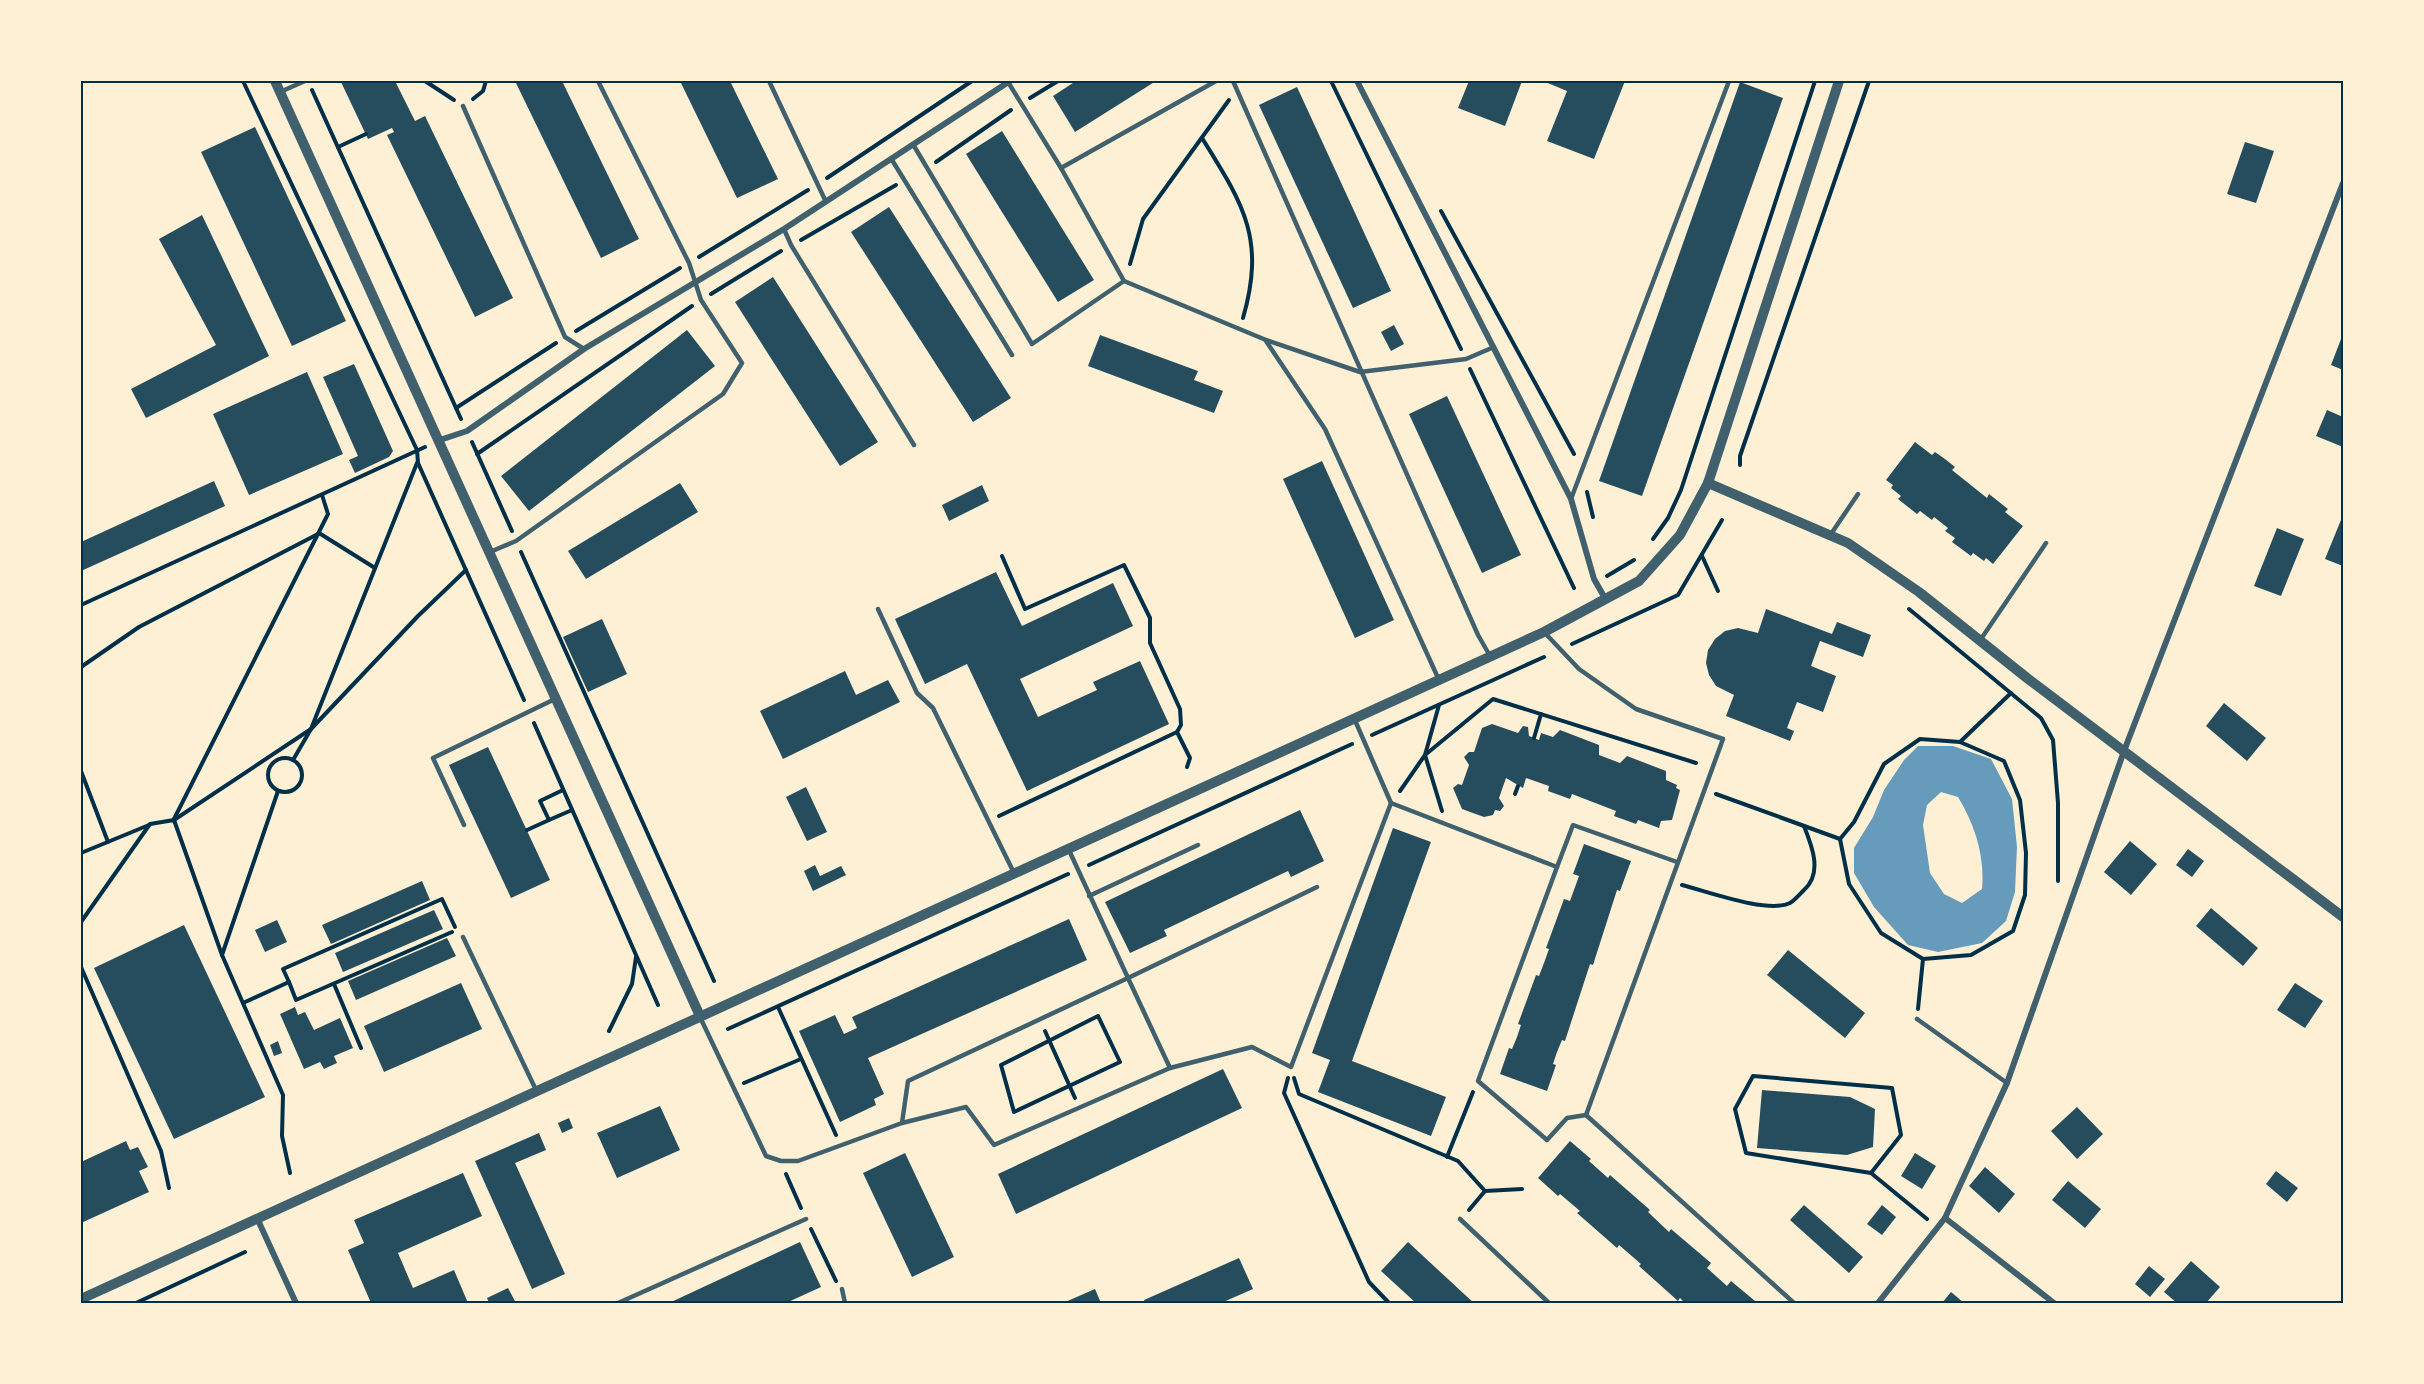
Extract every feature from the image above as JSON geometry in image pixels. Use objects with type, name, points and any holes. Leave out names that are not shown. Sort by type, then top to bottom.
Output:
[{"type":"street","points":[[275,81],[437,442],[490,552],[700,1016]]},
{"type":"street","points":[[1357,81],[1571,499],[1594,579],[1606,600]]},
{"type":"street","points":[[81,1299],[1544,632],[1639,581],[1680,535],[1708,483],[1839,81]]},
{"type":"street","points":[[437,442],[467,431],[584,349],[784,229],[1009,82]]},
{"type":"street","points":[[1878,1303],[1945,1218],[2007,1083],[2124,751],[2343,183]]},
{"type":"street","points":[[1708,483],[1848,543],[1981,639],[2027,678],[2343,917]]},
{"type":"street","points":[[257,1218],[296,1303]]},
{"type":"street","points":[[1945,1218],[2054,1303]]},
{"type":"lane","points":[[280,92],[305,81]]},
{"type":"lane","points":[[490,552],[516,541],[723,394],[742,363],[701,300],[689,263],[598,81]]},
{"type":"lane","points":[[769,81],[826,202]]},
{"type":"lane","points":[[1061,168],[1216,81]]},
{"type":"lane","points":[[1233,81],[1360,372],[1478,635],[1490,656]]},
{"type":"lane","points":[[1571,499],[1729,81]]},
{"type":"lane","points":[[1009,82],[1061,168],[1124,281],[1266,340],[1360,372],[1466,359],[1494,346]]},
{"type":"lane","points":[[463,106],[565,337],[584,349]]},
{"type":"lane","points":[[914,146],[1032,344],[1124,281]]},
{"type":"lane","points":[[892,160],[1012,355]]},
{"type":"lane","points":[[784,229],[791,245],[914,444]]},
{"type":"lane","points":[[1266,340],[1325,429],[1439,680]]},
{"type":"lane","points":[[1830,536],[1858,494]]},
{"type":"lane","points":[[1981,639],[2046,543]]},
{"type":"lane","points":[[878,609],[917,693],[933,708],[1014,873]]},
{"type":"lane","points":[[1544,632],[1579,669],[1636,709],[1723,739],[1586,1115]]},
{"type":"lane","points":[[464,825],[433,758],[555,699]]},
{"type":"lane","points":[[700,1016],[766,1156],[780,1161],[798,1161],[902,1123],[966,1107],[994,1145],[1170,1068],[1252,1047],[1291,1067],[1391,803],[1353,718]]},
{"type":"lane","points":[[1391,803],[1557,867]]},
{"type":"lane","points":[[1586,1115],[1567,1118],[1547,1140],[1478,1080],[1574,825],[1677,862]]},
{"type":"lane","points":[[1089,896],[1198,845]]},
{"type":"lane","points":[[1068,848],[1170,1068]]},
{"type":"lane","points":[[902,1123],[908,1081],[1317,887]]},
{"type":"lane","points":[[463,937],[536,1090]]},
{"type":"lane","points":[[1917,1019],[2007,1083]]},
{"type":"lane","points":[[1586,1115],[1794,1303]]},
{"type":"lane","points":[[618,1303],[806,1219]]},
{"type":"lane","points":[[1460,1219],[1549,1303]]},
{"type":"lane","points":[[842,1289],[845,1303]]},
{"type":"path","points":[[243,81],[417,450],[418,463],[658,1005]]},
{"type":"path","points":[[456,408],[565,337],[817,185],[972,81]]},
{"type":"path","points":[[927,168],[1022,102],[1058,81]]},
{"type":"path","points":[[1331,81],[1574,588]]},
{"type":"path","points":[[1650,542],[1668,518],[1681,490],[1815,81]]},
{"type":"path","points":[[1740,465],[1740,456],[1869,81]]},
{"type":"path","points":[[1124,281],[1143,219],[1237,89]]},
{"type":"path","points":[[338,147],[366,134]]},
{"type":"path","points":[[1202,138],[1239,197],[1253,245],[1251,289],[1240,329]]},
{"type":"path","points":[[477,454],[701,300],[905,180]]},
{"type":"path","points":[[1441,210],[1583,470],[1594,524]]},
{"type":"path","points":[[81,605],[437,442]]},
{"type":"path","points":[[293,760],[310,729],[418,463]]},
{"type":"path","points":[[290,1173],[282,1136],[283,1095],[222,955],[174,820],[328,514],[322,495]]},
{"type":"path","points":[[1572,644],[1678,595],[1722,520]]},
{"type":"path","points":[[319,533],[375,568]]},
{"type":"path","points":[[81,667],[139,627],[319,533]]},
{"type":"path","points":[[1701,555],[1718,591]]},
{"type":"path","points":[[989,821],[1177,732],[1181,725],[1180,709],[1150,643],[1150,618],[1124,565],[1025,609],[1002,556]]},
{"type":"path","points":[[1603,567],[1605,578],[1639,557]]},
{"type":"path","points":[[81,853],[150,824],[174,820],[310,729],[418,616],[467,570]]},
{"type":"path","points":[[1909,609],[2041,718],[2053,740],[2058,803],[2058,881]]},
{"type":"path","points":[[728,1029],[1544,657]]},
{"type":"path","points":[[1960,742],[2027,678]]},
{"type":"path","points":[[1398,794],[1425,755],[1493,699],[1696,763]]},
{"type":"path","points":[[1439,705],[1425,755],[1443,811]]},
{"type":"path","points":[[1534,738],[1541,714]]},
{"type":"path","points":[[1177,732],[1190,758],[1188,767]]},
{"type":"path","points":[[1920,739],[1960,742],[2004,761],[2020,800],[2026,853],[2025,895],[2013,931],[1971,955],[1923,959],[1881,933],[1849,884],[1840,839],[1854,822],[1884,764],[1920,739]]},
{"type":"path","points":[[281,758],[293,760],[301,768],[299,785],[290,792],[278,791],[273,788],[268,777],[271,765],[281,758]]},
{"type":"path","points":[[81,771],[108,842]]},
{"type":"path","points":[[1515,794],[1518,786]]},
{"type":"path","points":[[549,820],[540,801],[563,790]]},
{"type":"path","points":[[1704,790],[1840,839]]},
{"type":"path","points":[[222,955],[278,791]]},
{"type":"path","points":[[527,830],[572,810]]},
{"type":"path","points":[[81,922],[150,824]]},
{"type":"path","points":[[1670,882],[1768,906],[1790,903],[1807,888],[1816,873],[1810,842],[1804,826]]},
{"type":"path","points":[[442,899],[456,930],[296,1000],[289,982],[283,969],[442,899]]},
{"type":"path","points":[[609,1031],[633,984],[636,957]]},
{"type":"path","points":[[1917,1019],[1923,959]]},
{"type":"path","points":[[81,967],[161,1151],[169,1188]]},
{"type":"path","points":[[243,1003],[289,982]]},
{"type":"path","points":[[334,984],[362,1048]]},
{"type":"path","points":[[778,1007],[841,1145]]},
{"type":"path","points":[[1098,1016],[1120,1062],[1070,1086],[1014,1112],[1001,1065],[1098,1016]]},
{"type":"path","points":[[1040,1019],[1076,1099]]},
{"type":"path","points":[[734,1087],[801,1059]]},
{"type":"path","points":[[1291,1067],[1299,1094],[1458,1161],[1485,1191]]},
{"type":"path","points":[[1291,1067],[1284,1093],[1369,1282],[1389,1303]]},
{"type":"path","points":[[1871,1173],[1901,1135],[1892,1088],[1753,1076],[1735,1109],[1746,1153],[1871,1173],[1937,1228]]},
{"type":"path","points":[[1447,1157],[1478,1080]]},
{"type":"path","points":[[780,1161],[832,1276],[842,1289]]},
{"type":"path","points":[[1460,1219],[1485,1191],[1522,1189]]},
{"type":"path","points":[[136,1303],[245,1252]]},
{"type":"water","points":[[1918,746],[1953,746],[1991,759],[2012,799],[2017,847],[2015,892],[2006,921],[1982,943],[1938,952],[1908,945],[1874,907],[1854,873],[1854,848],[1873,817],[1884,790],[1904,760]],"holes":[[[1941,792],[1958,797],[1978,841],[1983,877],[1982,889],[1962,903],[1944,894],[1930,873],[1923,825],[1927,805]]]},
{"type":"building","points":[[395,81],[415,121],[425,116],[513,298],[475,317],[387,135],[394,132],[392,128],[368,139],[341,82]]},
{"type":"building","points":[[515,81],[562,81],[639,239],[601,258]]},
{"type":"building","points":[[680,81],[730,81],[778,179],[737,198]]},
{"type":"building","points":[[1076,81],[1156,81],[1075,132],[1053,96]]},
{"type":"building","points":[[1469,81],[1522,81],[1505,126],[1458,108]]},
{"type":"building","points":[[1543,81],[1625,81],[1594,159],[1547,141],[1567,91]]},
{"type":"building","points":[[1740,82],[1783,98],[1642,496],[1599,481]]},
{"type":"building","points":[[1297,87],[1391,291],[1353,308],[1259,105]]},
{"type":"building","points":[[255,127],[346,321],[292,346],[201,152]]},
{"type":"building","points":[[1002,131],[1094,280],[1058,302],[966,154]]},
{"type":"building","points":[[2245,142],[2274,151],[2256,203],[2227,194]]},
{"type":"building","points":[[889,207],[1011,398],[973,422],[851,232]]},
{"type":"building","points":[[202,215],[269,356],[146,418],[131,389],[216,345],[159,239]]},
{"type":"building","points":[[773,277],[878,442],[840,466],[735,302]]},
{"type":"building","points":[[1394,325],[1404,344],[1391,351],[1381,332]]},
{"type":"building","points":[[687,330],[715,366],[529,511],[501,476]]},
{"type":"building","points":[[1100,335],[1198,371],[1194,380],[1223,391],[1214,413],[1088,366]]},
{"type":"building","points":[[2341,339],[2343,340],[2343,370],[2331,365]]},
{"type":"building","points":[[354,364],[393,451],[389,457],[355,473],[349,460],[358,456],[323,377]]},
{"type":"building","points":[[307,372],[343,454],[249,495],[213,414]]},
{"type":"building","points":[[1447,396],[1521,555],[1482,573],[1409,414]]},
{"type":"building","points":[[2327,410],[2343,417],[2343,447],[2316,436]]},
{"type":"building","points":[[1915,442],[1932,455],[1935,452],[1945,459],[1955,467],[1952,470],[1987,498],[1989,494],[2008,509],[2005,512],[2023,526],[1993,564],[1986,558],[1984,561],[1973,553],[1971,556],[1952,542],[1955,538],[1945,531],[1948,528],[1934,517],[1932,520],[1920,511],[1917,514],[1898,499],[1901,496],[1891,488],[1893,485],[1886,480]]},
{"type":"building","points":[[1322,461],[1394,620],[1355,638],[1283,479]]},
{"type":"building","points":[[214,481],[225,506],[81,571],[81,542]]},
{"type":"building","points":[[680,483],[698,512],[586,579],[568,551]]},
{"type":"building","points":[[982,485],[989,501],[949,521],[942,505]]},
{"type":"building","points":[[2343,515],[2343,566],[2325,559]]},
{"type":"building","points":[[2277,528],[2304,539],[2281,596],[2254,586]]},
{"type":"building","points":[[996,572],[1022,626],[1113,583],[1133,626],[1020,679],[1038,717],[1097,690],[1093,682],[1140,661],[1169,724],[1027,791],[967,664],[925,684],[895,619]]},
{"type":"building","points":[[1766,609],[1832,634],[1837,622],[1871,635],[1863,657],[1820,641],[1811,666],[1836,676],[1823,712],[1797,702],[1787,728],[1794,731],[1790,741],[1726,716],[1734,695],[1716,686],[1709,675],[1706,663],[1708,650],[1715,639],[1725,631],[1738,628],[1758,633]]},
{"type":"building","points":[[602,619],[627,674],[588,692],[563,637]]},
{"type":"building","points":[[845,671],[856,695],[888,680],[900,702],[783,759],[760,711]]},
{"type":"building","points":[[2224,703],[2266,738],[2247,761],[2206,726]]},
{"type":"building","points":[[1492,724],[1518,733],[1523,726],[1528,727],[1529,736],[1539,740],[1541,733],[1553,737],[1560,730],[1599,745],[1599,755],[1620,763],[1627,756],[1666,771],[1666,780],[1677,785],[1676,788],[1680,790],[1672,820],[1661,821],[1659,828],[1638,820],[1636,824],[1614,816],[1616,811],[1572,794],[1570,799],[1548,791],[1549,786],[1526,778],[1523,788],[1506,778],[1499,798],[1504,806],[1500,811],[1495,810],[1493,815],[1484,817],[1462,809],[1453,788],[1458,784],[1462,785],[1469,765],[1464,757],[1469,752],[1474,752],[1482,728]]},
{"type":"building","points":[[488,747],[550,880],[511,898],[449,765]]},
{"type":"building","points":[[806,787],[827,832],[807,841],[786,797]]},
{"type":"building","points":[[1300,810],[1324,861],[1291,877],[1288,871],[1164,930],[1167,936],[1130,953],[1105,902]]},
{"type":"building","points":[[1393,828],[1431,842],[1352,1061],[1446,1097],[1431,1136],[1318,1092],[1330,1060],[1312,1053]]},
{"type":"building","points":[[2130,841],[2157,864],[2131,895],[2104,872]]},
{"type":"building","points":[[1584,844],[1631,861],[1620,891],[1617,890],[1565,1041],[1562,1040],[1557,1052],[1553,1064],[1556,1065],[1547,1091],[1500,1074],[1509,1048],[1512,1049],[1517,1037],[1521,1025],[1518,1024],[1536,975],[1539,976],[1544,963],[1549,949],[1546,948],[1564,899],[1570,901],[1579,876],[1573,874]]},
{"type":"building","points":[[2188,849],[2204,861],[2192,877],[2176,865]]},
{"type":"building","points":[[815,865],[820,876],[841,866],[846,875],[813,891],[804,871]]},
{"type":"building","points":[[422,881],[430,900],[331,944],[322,925]]},
{"type":"building","points":[[2211,908],[2258,948],[2243,966],[2196,926]]},
{"type":"building","points":[[434,910],[443,929],[343,972],[335,953]]},
{"type":"building","points":[[1069,919],[1087,960],[868,1058],[884,1094],[874,1099],[876,1105],[840,1122],[799,1031],[835,1015],[844,1034],[857,1028],[852,1017]]},
{"type":"building","points":[[277,920],[287,942],[265,952],[255,930]]},
{"type":"building","points":[[184,925],[265,1097],[174,1139],[94,968]]},
{"type":"building","points":[[447,938],[456,956],[356,1000],[348,981]]},
{"type":"building","points":[[1788,950],[1865,1013],[1845,1038],[1767,975]]},
{"type":"building","points":[[461,983],[482,1029],[384,1072],[364,1026]]},
{"type":"building","points":[[2295,983],[2323,1001],[2305,1028],[2277,1010]]},
{"type":"building","points":[[295,1007],[298,1015],[305,1012],[314,1030],[340,1018],[353,1048],[334,1056],[337,1063],[324,1069],[320,1062],[304,1069],[280,1014]]},
{"type":"building","points":[[278,1041],[282,1053],[274,1056],[270,1045]]},
{"type":"building","points":[[1223,1069],[1242,1108],[1016,1214],[998,1174]]},
{"type":"building","points":[[1762,1090],[1850,1097],[1875,1109],[1873,1147],[1847,1155],[1757,1148]]},
{"type":"building","points":[[660,1106],[680,1150],[617,1178],[597,1133]]},
{"type":"building","points":[[2077,1107],[2103,1134],[2077,1159],[2051,1131]]},
{"type":"building","points":[[569,1118],[573,1128],[562,1133],[558,1123]]},
{"type":"building","points":[[539,1133],[546,1150],[515,1163],[565,1274],[532,1289],[475,1161]]},
{"type":"building","points":[[126,1141],[130,1150],[138,1147],[148,1167],[139,1171],[149,1192],[81,1223],[81,1162]]},
{"type":"building","points":[[1570,1141],[1608,1178],[1610,1175],[1650,1210],[1648,1212],[1669,1232],[1671,1229],[1711,1263],[1707,1268],[1727,1286],[1731,1281],[1755,1301],[1753,1303],[1685,1303],[1680,1298],[1678,1301],[1639,1266],[1641,1264],[1619,1245],[1617,1248],[1577,1213],[1580,1211],[1538,1178]]},
{"type":"building","points":[[905,1153],[954,1257],[912,1277],[863,1173]]},
{"type":"building","points":[[1915,1153],[1936,1166],[1922,1189],[1901,1176]]},
{"type":"building","points":[[1985,1167],[2015,1194],[1999,1213],[1969,1186]]},
{"type":"building","points":[[2276,1171],[2298,1188],[2287,1202],[2266,1184]]},
{"type":"building","points":[[463,1173],[482,1216],[398,1253],[413,1288],[454,1270],[468,1303],[371,1303],[348,1250],[364,1243],[354,1220]]},
{"type":"building","points":[[2068,1181],[2101,1209],[2085,1228],[2052,1200]]},
{"type":"building","points":[[1804,1205],[1863,1257],[1849,1273],[1790,1220]]},
{"type":"building","points":[[1882,1205],[1896,1217],[1882,1235],[1867,1224]]},
{"type":"building","points":[[800,1242],[821,1287],[786,1303],[669,1303]]},
{"type":"building","points":[[1408,1242],[1474,1303],[1416,1303],[1381,1271]]},
{"type":"building","points":[[1239,1258],[1253,1289],[1221,1303],[1145,1303],[1144,1300]]},
{"type":"building","points":[[2191,1261],[2220,1287],[2206,1303],[2177,1303],[2164,1292]]},
{"type":"building","points":[[2149,1266],[2165,1279],[2150,1297],[2135,1284]]},
{"type":"building","points":[[508,1288],[516,1303],[489,1303],[487,1298]]},
{"type":"building","points":[[1095,1289],[1101,1303],[1063,1303]]},
{"type":"building","points":[[1951,1292],[1964,1303],[1942,1303]]}]
